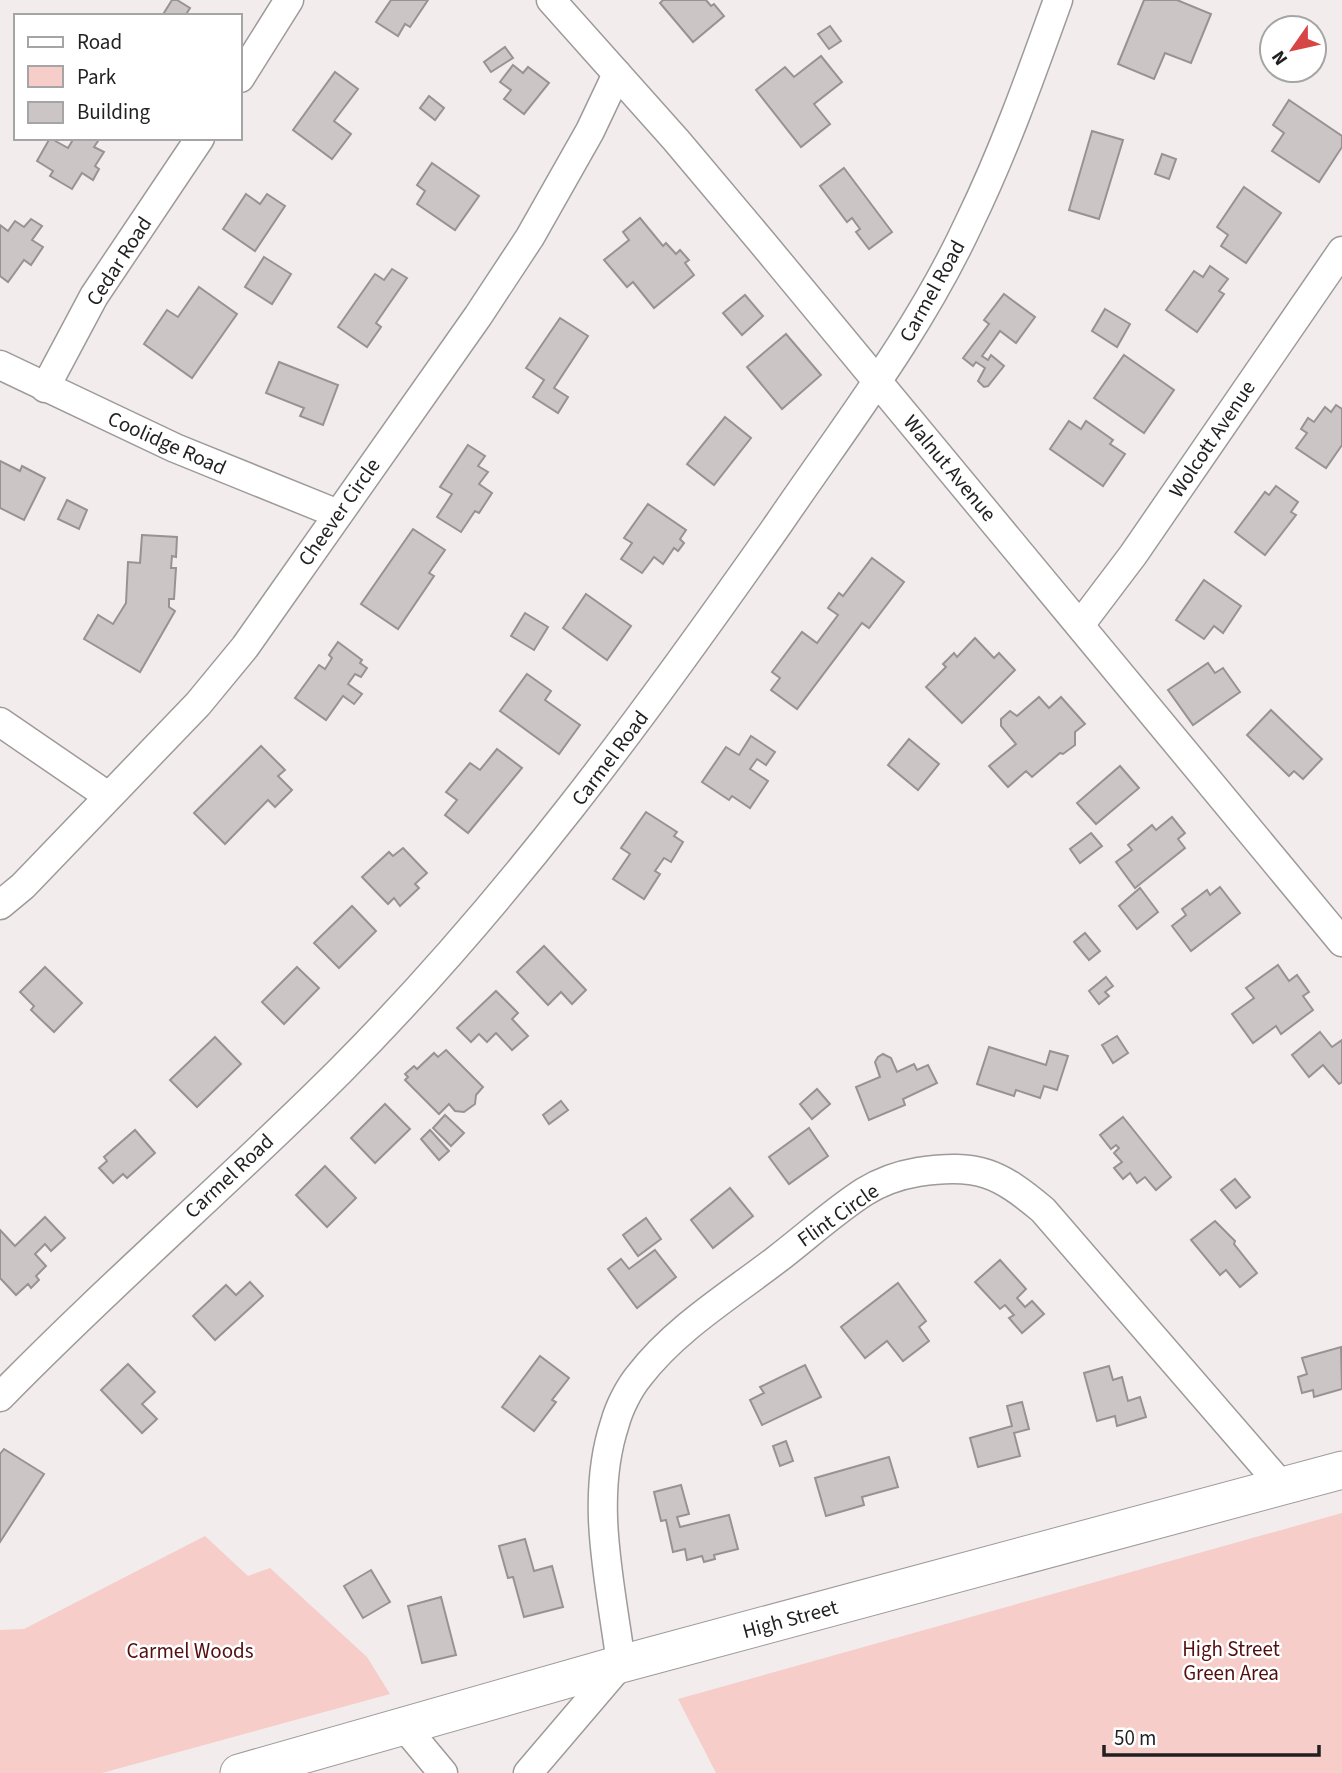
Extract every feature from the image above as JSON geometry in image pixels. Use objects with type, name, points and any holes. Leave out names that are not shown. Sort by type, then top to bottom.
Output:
[{"type":"main road","name":"High Street","points":[[239,1773],[621,1664],[1342,1470]]},
{"type":"street","points":[[242,75],[289,0]]},
{"type":"street","name":"Walnut Avenue","points":[[551,0],[676,140],[1342,942]]},
{"type":"street","name":"Carmel Road","points":[[0,1396],[65,1330],[339,1072],[503,895],[579,800],[682,662],[878,383],[917,320],[968,226],[1014,121],[1058,0]]},
{"type":"street","name":"Cheever Circle","points":[[0,905],[23,886],[198,704],[244,647],[478,316],[530,237],[590,131],[617,74]]},
{"type":"street","name":"Cedar Road","points":[[45,388],[94,296],[199,140]]},
{"type":"street","name":"Wolcott Avenue","points":[[1080,625],[1133,555],[1342,251]]},
{"type":"street","name":"Coolidge Road","points":[[0,365],[175,448],[338,514]]},
{"type":"street","points":[[0,722],[108,796]]},
{"type":"street","name":"Flint Circle","points":[[621,1664],[603,1531],[605,1470],[615,1422],[637,1378],[666,1347],[711,1309],[864,1192],[897,1177],[952,1169],[984,1171],[1012,1184],[1043,1210],[1282,1486]]},
{"type":"street","points":[[528,1773],[621,1664]]},
{"type":"street","points":[[403,1725],[443,1773]]},
{"type":"green space","name":"High Street Green Area","points":[[1342,1513],[1342,1773],[716,1773],[678,1699]]},
{"type":"green space","name":"Carmel Woods","points":[[205,1536],[248,1576],[270,1568],[367,1657],[390,1694],[102,1773],[0,1773],[0,1630],[24,1629]]},
{"type":"building","points":[[172,0],[190,8],[186,14],[163,14]]},
{"type":"building","points":[[391,0],[428,0],[410,27],[405,24],[398,36],[376,22]]},
{"type":"building","points":[[663,0],[706,0],[711,6],[714,4],[724,16],[693,42],[660,3]]},
{"type":"building","points":[[1144,0],[1177,0],[1211,14],[1191,63],[1165,53],[1154,79],[1118,64]]},
{"type":"building","points":[[830,26],[841,41],[829,49],[818,34]]},
{"type":"building","points":[[505,47],[513,58],[491,72],[484,62]]},
{"type":"building","points":[[821,56],[842,82],[814,104],[830,124],[801,147],[756,90],[785,67],[794,77]]},
{"type":"building","points":[[513,65],[523,73],[528,67],[549,83],[524,114],[504,99],[511,90],[500,82]]},
{"type":"building","points":[[335,72],[358,89],[334,121],[351,134],[332,159],[293,130]]},
{"type":"building","points":[[429,96],[444,108],[435,120],[420,108]]},
{"type":"building","points":[[1289,100],[1342,136],[1342,147],[1319,182],[1272,151],[1284,133],[1273,125]]},
{"type":"building","points":[[1092,131],[1123,140],[1099,219],[1069,210]]},
{"type":"building","points":[[49,140],[68,148],[73,140],[99,140],[94,147],[104,152],[95,166],[99,169],[93,180],[82,173],[72,189],[50,176],[53,171],[37,161]]},
{"type":"building","points":[[1162,154],[1176,159],[1169,179],[1155,174]]},
{"type":"building","points":[[432,163],[479,196],[455,230],[417,204],[425,191],[417,185]]},
{"type":"building","points":[[844,168],[892,232],[869,249],[856,232],[860,229],[852,218],[847,222],[820,186]]},
{"type":"building","points":[[1244,187],[1281,213],[1246,263],[1221,246],[1228,235],[1217,227]]},
{"type":"building","points":[[246,194],[260,204],[267,194],[285,206],[255,251],[223,229]]},
{"type":"building","points":[[640,218],[663,246],[666,243],[676,254],[680,250],[689,260],[685,263],[694,275],[654,308],[633,282],[627,287],[604,260],[629,240],[623,232]]},
{"type":"building","points":[[31,219],[42,226],[32,240],[43,247],[31,265],[24,260],[8,282],[0,276],[0,225],[8,231],[15,221],[24,227]]},
{"type":"building","points":[[264,257],[291,274],[272,304],[245,287]]},
{"type":"building","points":[[1210,266],[1228,279],[1219,291],[1224,294],[1197,332],[1166,310],[1194,271],[1203,277]]},
{"type":"building","points":[[392,269],[407,278],[376,323],[381,327],[367,347],[338,327],[375,274],[384,280]]},
{"type":"building","points":[[199,287],[237,314],[192,378],[144,344],[167,310],[178,317]]},
{"type":"building","points":[[1004,294],[1035,317],[1016,343],[1000,331],[982,356],[988,360],[991,355],[1004,366],[988,386],[984,387],[978,381],[985,368],[976,362],[973,366],[963,358],[989,324],[984,320]]},
{"type":"building","points":[[745,295],[763,316],[742,335],[723,313]]},
{"type":"building","points":[[1105,309],[1130,324],[1117,347],[1092,331]]},
{"type":"building","points":[[560,318],[588,336],[554,388],[568,397],[558,413],[533,397],[544,380],[526,368]]},
{"type":"building","points":[[786,334],[821,375],[782,409],[747,367]]},
{"type":"building","points":[[1124,355],[1174,390],[1144,433],[1094,398]]},
{"type":"building","points":[[279,362],[338,385],[323,425],[300,416],[304,408],[266,393]]},
{"type":"building","points":[[1336,405],[1342,409],[1342,445],[1326,468],[1296,448],[1307,433],[1301,429],[1308,418],[1314,422],[1325,407],[1331,412]]},
{"type":"building","points":[[725,417],[751,438],[714,485],[687,464]]},
{"type":"building","points":[[1069,421],[1081,429],[1086,421],[1113,440],[1110,444],[1125,454],[1103,486],[1050,449]]},
{"type":"building","points":[[468,445],[485,456],[478,466],[488,472],[479,484],[492,493],[479,513],[475,511],[461,532],[437,517],[452,494],[440,487]]},
{"type":"building","points":[[0,461],[20,471],[22,466],[45,478],[24,520],[0,508]]},
{"type":"building","points":[[1276,486],[1298,502],[1291,512],[1296,515],[1265,555],[1235,532],[1265,492],[1269,495]]},
{"type":"building","points":[[67,500],[87,510],[79,529],[58,519]]},
{"type":"building","points":[[648,504],[686,530],[680,539],[684,543],[678,551],[674,548],[663,564],[654,557],[642,573],[621,559],[632,543],[624,538]]},
{"type":"building","points":[[413,529],[445,550],[429,573],[434,576],[398,629],[361,604]]},
{"type":"building","points":[[142,535],[177,537],[176,557],[172,556],[171,568],[176,568],[174,599],[169,599],[169,607],[175,611],[140,672],[84,639],[98,615],[113,624],[126,603],[128,562],[140,563]]},
{"type":"building","points":[[872,558],[904,582],[869,628],[862,623],[797,709],[771,690],[780,678],[772,672],[802,632],[817,643],[838,615],[828,608],[839,593],[843,596]]},
{"type":"building","points":[[1204,580],[1241,606],[1223,633],[1214,626],[1204,639],[1176,620]]},
{"type":"building","points":[[586,594],[631,626],[607,660],[563,628]]},
{"type":"building","points":[[525,613],[548,627],[534,650],[511,636]]},
{"type":"building","points":[[975,638],[994,658],[999,653],[1015,670],[962,723],[926,687],[946,667],[943,664],[954,653],[957,657]]},
{"type":"building","points":[[338,642],[362,660],[360,663],[367,668],[361,677],[355,674],[348,684],[362,694],[354,704],[343,696],[326,720],[295,698],[319,665],[325,669],[332,658],[329,655]]},
{"type":"building","points":[[1208,663],[1215,673],[1223,668],[1240,692],[1193,725],[1168,690]]},
{"type":"building","points":[[527,674],[551,691],[545,700],[580,725],[559,754],[500,711]]},
{"type":"building","points":[[1039,697],[1049,708],[1061,697],[1085,724],[1075,732],[1075,745],[1063,754],[1060,753],[1032,777],[1026,771],[1008,787],[989,766],[1016,744],[1001,726],[1001,719],[1010,711],[1017,716]]},
{"type":"building","points":[[1271,710],[1322,759],[1303,779],[1294,771],[1289,776],[1247,735]]},
{"type":"building","points":[[751,736],[775,752],[766,765],[757,759],[750,769],[768,781],[750,808],[732,796],[729,800],[702,782],[726,747],[739,755]]},
{"type":"building","points":[[909,739],[939,764],[918,790],[888,765]]},
{"type":"building","points":[[261,746],[285,770],[278,776],[292,790],[275,807],[268,800],[225,844],[194,813]]},
{"type":"building","points":[[497,749],[522,768],[468,833],[445,815],[457,800],[446,792],[470,763],[480,770]]},
{"type":"building","points":[[1120,766],[1139,788],[1096,824],[1077,803]]},
{"type":"building","points":[[646,812],[677,832],[674,836],[683,842],[671,862],[664,858],[655,871],[660,874],[644,899],[613,879],[630,854],[621,848]]},
{"type":"building","points":[[1172,817],[1185,833],[1178,839],[1185,848],[1135,888],[1116,862],[1132,850],[1128,845],[1152,825],[1156,830]]},
{"type":"building","points":[[1091,833],[1102,846],[1080,863],[1070,849]]},
{"type":"building","points":[[403,848],[427,873],[415,884],[419,888],[400,906],[394,898],[388,904],[362,877],[389,852],[393,856]]},
{"type":"building","points":[[1220,887],[1240,913],[1191,951],[1172,926],[1186,915],[1182,909],[1207,890],[1210,895]]},
{"type":"building","points":[[1140,888],[1158,912],[1137,929],[1119,906]]},
{"type":"building","points":[[352,906],[376,931],[339,968],[314,943]]},
{"type":"building","points":[[1085,933],[1100,951],[1089,960],[1074,942]]},
{"type":"building","points":[[544,946],[586,990],[572,1004],[561,992],[548,1005],[517,972]]},
{"type":"building","points":[[1278,965],[1289,981],[1297,975],[1309,992],[1303,996],[1313,1010],[1281,1034],[1276,1026],[1253,1043],[1232,1014],[1254,998],[1246,988]]},
{"type":"building","points":[[45,967],[82,1003],[54,1032],[31,1010],[34,1006],[20,992]]},
{"type":"building","points":[[297,967],[319,988],[284,1024],[262,1002]]},
{"type":"building","points":[[1106,977],[1113,986],[1105,992],[1109,996],[1099,1004],[1089,991]]},
{"type":"building","points":[[496,991],[518,1013],[512,1019],[528,1036],[512,1050],[496,1033],[487,1042],[479,1034],[471,1042],[457,1028]]},
{"type":"building","points":[[1320,1032],[1332,1047],[1342,1040],[1342,1082],[1339,1084],[1323,1065],[1309,1077],[1292,1055]]},
{"type":"building","points":[[1117,1036],[1128,1053],[1113,1063],[1102,1045]]},
{"type":"building","points":[[215,1037],[241,1064],[197,1107],[170,1080]]},
{"type":"building","points":[[989,1047],[1046,1065],[1050,1051],[1068,1056],[1057,1090],[1044,1086],[1040,1098],[1016,1090],[1014,1096],[977,1084]]},
{"type":"building","points":[[446,1050],[483,1087],[476,1095],[475,1104],[464,1112],[455,1111],[449,1104],[439,1114],[405,1080],[408,1077],[405,1074],[414,1066],[417,1069],[434,1053],[438,1057]]},
{"type":"building","points":[[883,1054],[891,1058],[897,1072],[914,1064],[917,1070],[928,1065],[937,1083],[903,1099],[905,1105],[869,1120],[856,1087],[880,1077],[875,1062]]},
{"type":"building","points":[[817,1089],[830,1104],[812,1119],[800,1104]]},
{"type":"building","points":[[561,1101],[568,1110],[549,1124],[543,1115]]},
{"type":"building","points":[[385,1104],[410,1129],[375,1163],[351,1138]]},
{"type":"building","points":[[445,1115],[464,1133],[451,1146],[433,1128]]},
{"type":"building","points":[[1123,1117],[1171,1177],[1156,1190],[1145,1177],[1137,1183],[1130,1173],[1123,1179],[1114,1168],[1122,1162],[1114,1153],[1119,1148],[1116,1145],[1111,1149],[1100,1135]]},
{"type":"building","points":[[809,1128],[828,1156],[789,1184],[769,1157]]},
{"type":"building","points":[[135,1130],[155,1153],[127,1178],[123,1174],[113,1183],[99,1168],[107,1161],[104,1157]]},
{"type":"building","points":[[430,1130],[449,1151],[439,1160],[421,1139]]},
{"type":"building","points":[[325,1166],[356,1198],[327,1227],[296,1195]]},
{"type":"building","points":[[1235,1179],[1250,1197],[1236,1208],[1221,1190]]},
{"type":"building","points":[[730,1188],[753,1216],[713,1248],[691,1220]]},
{"type":"building","points":[[45,1217],[65,1238],[51,1251],[45,1244],[35,1254],[46,1266],[36,1276],[39,1280],[31,1288],[28,1284],[16,1295],[0,1278],[0,1230],[15,1246]]},
{"type":"building","points":[[646,1218],[661,1239],[638,1256],[623,1235]]},
{"type":"building","points":[[1215,1221],[1235,1241],[1234,1244],[1257,1273],[1240,1287],[1226,1270],[1220,1275],[1191,1240]]},
{"type":"building","points":[[655,1250],[676,1277],[637,1308],[608,1269],[621,1259],[629,1269]]},
{"type":"building","points":[[1000,1260],[1026,1289],[1017,1298],[1025,1307],[1032,1301],[1044,1314],[1022,1333],[1009,1318],[1014,1315],[1005,1305],[1000,1309],[975,1282]]},
{"type":"building","points":[[250,1282],[263,1296],[215,1340],[193,1316],[226,1285],[236,1295]]},
{"type":"building","points":[[898,1283],[926,1321],[919,1327],[929,1341],[903,1361],[887,1341],[865,1358],[841,1327]]},
{"type":"building","points":[[1341,1347],[1342,1389],[1314,1397],[1313,1390],[1302,1393],[1298,1377],[1307,1374],[1302,1358]]},
{"type":"building","points":[[540,1356],[569,1378],[552,1400],[556,1402],[534,1431],[502,1407]]},
{"type":"building","points":[[128,1364],[155,1392],[142,1404],[157,1419],[142,1433],[101,1390]]},
{"type":"building","points":[[805,1365],[821,1397],[762,1425],[750,1400],[764,1393],[760,1387]]},
{"type":"building","points":[[1109,1366],[1113,1380],[1122,1377],[1128,1401],[1140,1397],[1146,1417],[1117,1426],[1115,1416],[1097,1421],[1084,1373]]},
{"type":"building","points":[[1022,1402],[1029,1429],[1014,1433],[1020,1456],[978,1467],[970,1438],[1012,1426],[1007,1406]]},
{"type":"building","points":[[786,1441],[793,1461],[780,1466],[773,1446]]},
{"type":"building","points":[[4,1449],[44,1474],[0,1542],[0,1454]]},
{"type":"building","points":[[889,1457],[898,1487],[862,1497],[864,1505],[826,1516],[815,1478]]},
{"type":"building","points":[[681,1485],[689,1514],[677,1517],[680,1527],[729,1515],[738,1549],[714,1555],[715,1559],[704,1562],[702,1556],[687,1560],[685,1549],[673,1552],[666,1520],[661,1521],[654,1492]]},
{"type":"building","points":[[525,1539],[534,1571],[552,1566],[563,1607],[524,1617],[513,1577],[508,1578],[499,1546]]},
{"type":"building","points":[[371,1570],[390,1602],[363,1618],[344,1586]]},
{"type":"building","points":[[441,1597],[456,1655],[422,1663],[408,1606]]}]
